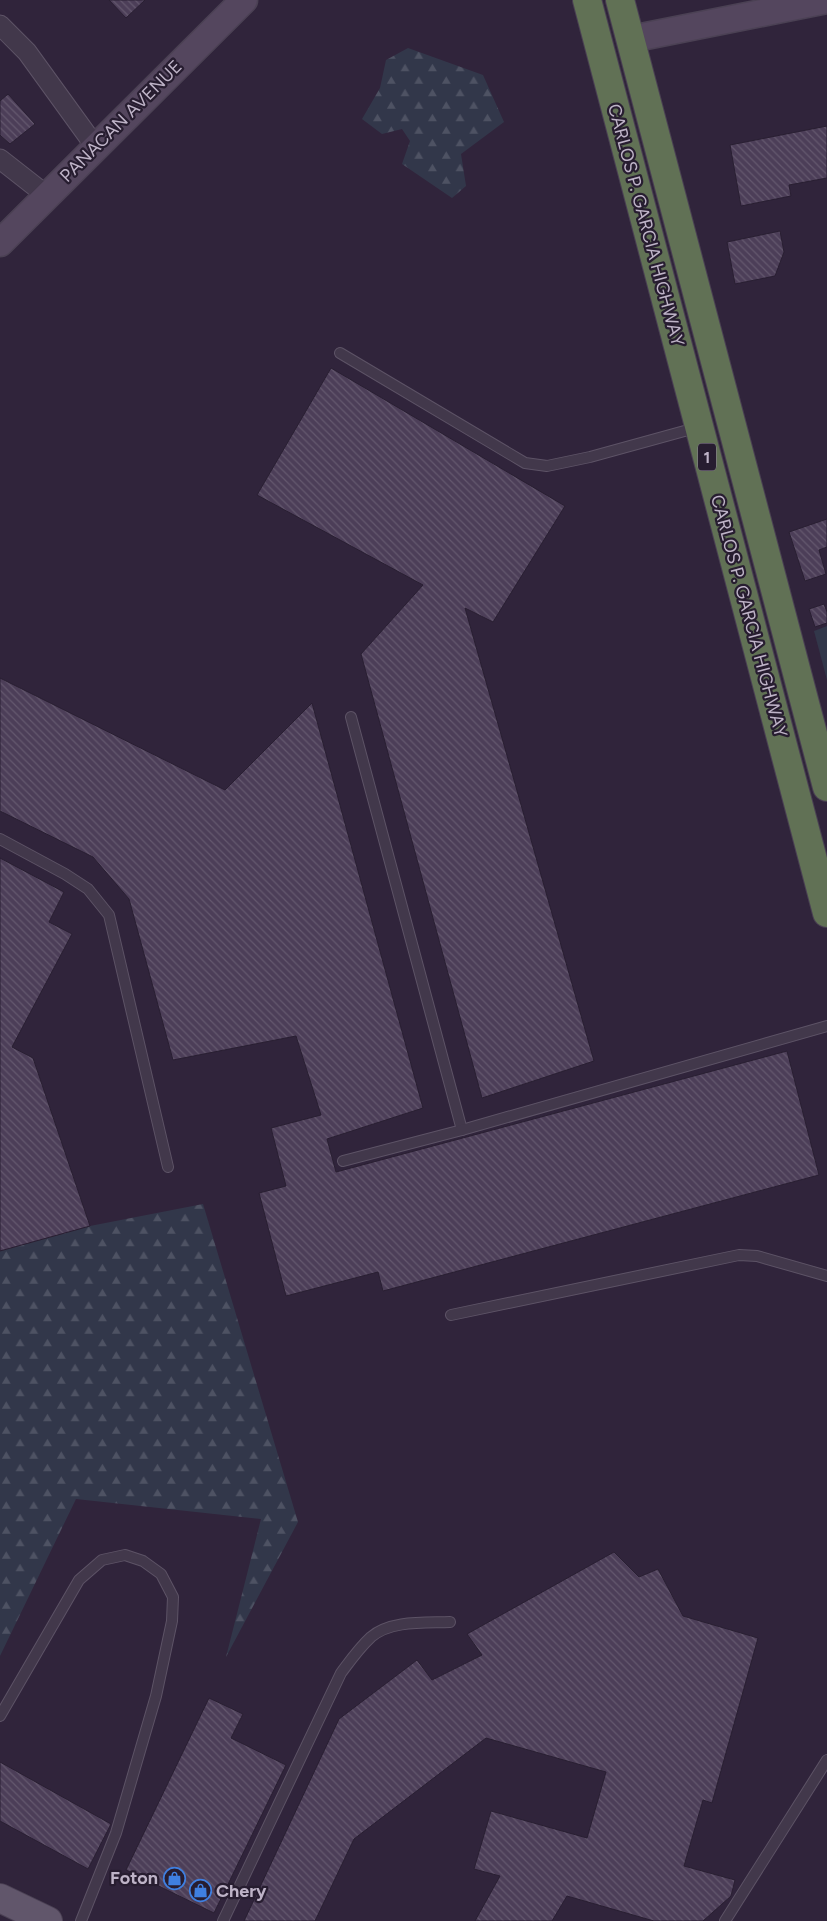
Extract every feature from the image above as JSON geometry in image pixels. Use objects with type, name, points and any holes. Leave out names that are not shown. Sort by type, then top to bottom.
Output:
[{"type":"highway","name":"CARLOS P. GARCIA HIGHWAY","points":[[587,0],[827,913]]},
{"type":"highway","name":"CARLOS P. GARCIA HIGHWAY","points":[[620,0],[821,742],[827,787]]},
{"type":"highway","points":[[641,206],[673,199]]},
{"type":"main road","points":[[0,1898],[48,1921]]},
{"type":"street","name":"PANACAN AVENUE","points":[[0,243],[95,146],[244,0]]},
{"type":"street","points":[[631,39],[827,0]]},
{"type":"street","points":[[0,25],[27,52],[95,146]]},
{"type":"street","points":[[0,159],[46,195]]},
{"type":"lane","points":[[340,352],[525,463],[547,466],[590,457],[700,427]]},
{"type":"lane","points":[[351,717],[462,1130]]},
{"type":"lane","points":[[0,839],[65,874],[88,889],[109,915],[168,1167]]},
{"type":"lane","points":[[343,1161],[462,1130],[827,1026]]},
{"type":"lane","points":[[451,1315],[738,1255],[757,1256],[827,1276]]},
{"type":"lane","points":[[0,1716],[78,1580],[102,1560],[125,1556],[143,1561],[161,1574],[173,1597],[172,1621],[156,1696],[116,1833],[81,1921]]},
{"type":"lane","points":[[223,1921],[341,1673],[358,1650],[372,1636],[390,1627],[450,1622]]},
{"type":"lane","points":[[725,1921],[827,1760]]},
{"type":"green space","points":[[408,48],[483,75],[504,122],[461,154],[466,186],[452,198],[402,164],[410,141],[402,129],[382,134],[362,119],[380,88],[386,60]]},
{"type":"green space","points":[[827,626],[827,680],[814,631]]},
{"type":"green space","points":[[203,1204],[298,1522],[226,1657],[261,1519],[76,1499],[0,1656],[0,1251],[90,1226]]},
{"type":"building","points":[[109,0],[145,0],[126,18]]},
{"type":"building","points":[[8,94],[35,124],[10,144],[0,135],[0,101]]},
{"type":"building","points":[[827,126],[827,178],[789,185],[791,196],[741,206],[730,145]]},
{"type":"building","points":[[780,231],[784,252],[775,276],[735,284],[727,242]]},
{"type":"building","points":[[331,368],[565,506],[493,622],[465,608],[594,1061],[482,1098],[361,654],[423,585],[257,495]]},
{"type":"building","points":[[827,519],[827,547],[819,550],[826,574],[805,581],[789,532]]},
{"type":"building","points":[[824,604],[827,612],[827,623],[815,627],[809,609]]},
{"type":"building","points":[[0,678],[225,790],[312,703],[423,1108],[327,1139],[336,1172],[787,1051],[819,1175],[383,1291],[378,1272],[286,1296],[259,1193],[286,1186],[271,1128],[321,1115],[296,1036],[173,1060],[129,899],[93,857],[0,811]]},
{"type":"building","points":[[0,858],[64,892],[49,922],[72,934],[12,1047],[33,1058],[90,1226],[0,1251]]},
{"type":"building","points":[[614,1552],[639,1577],[658,1569],[683,1616],[758,1638],[712,1803],[703,1800],[684,1866],[735,1880],[731,1896],[703,1921],[654,1921],[567,1896],[552,1921],[475,1921],[500,1876],[474,1869],[491,1811],[587,1838],[606,1772],[486,1738],[354,1839],[315,1921],[244,1921],[339,1719],[417,1660],[432,1680],[482,1655],[467,1634]]},
{"type":"building","points":[[209,1698],[243,1714],[231,1738],[286,1765],[214,1913],[126,1870]]},
{"type":"building","points":[[0,1762],[111,1824],[88,1869],[0,1821]]},
{"type":"place","name":"Foton","points":[[174,1878]]},
{"type":"place","name":"Chery","points":[[200,1891]]}]
